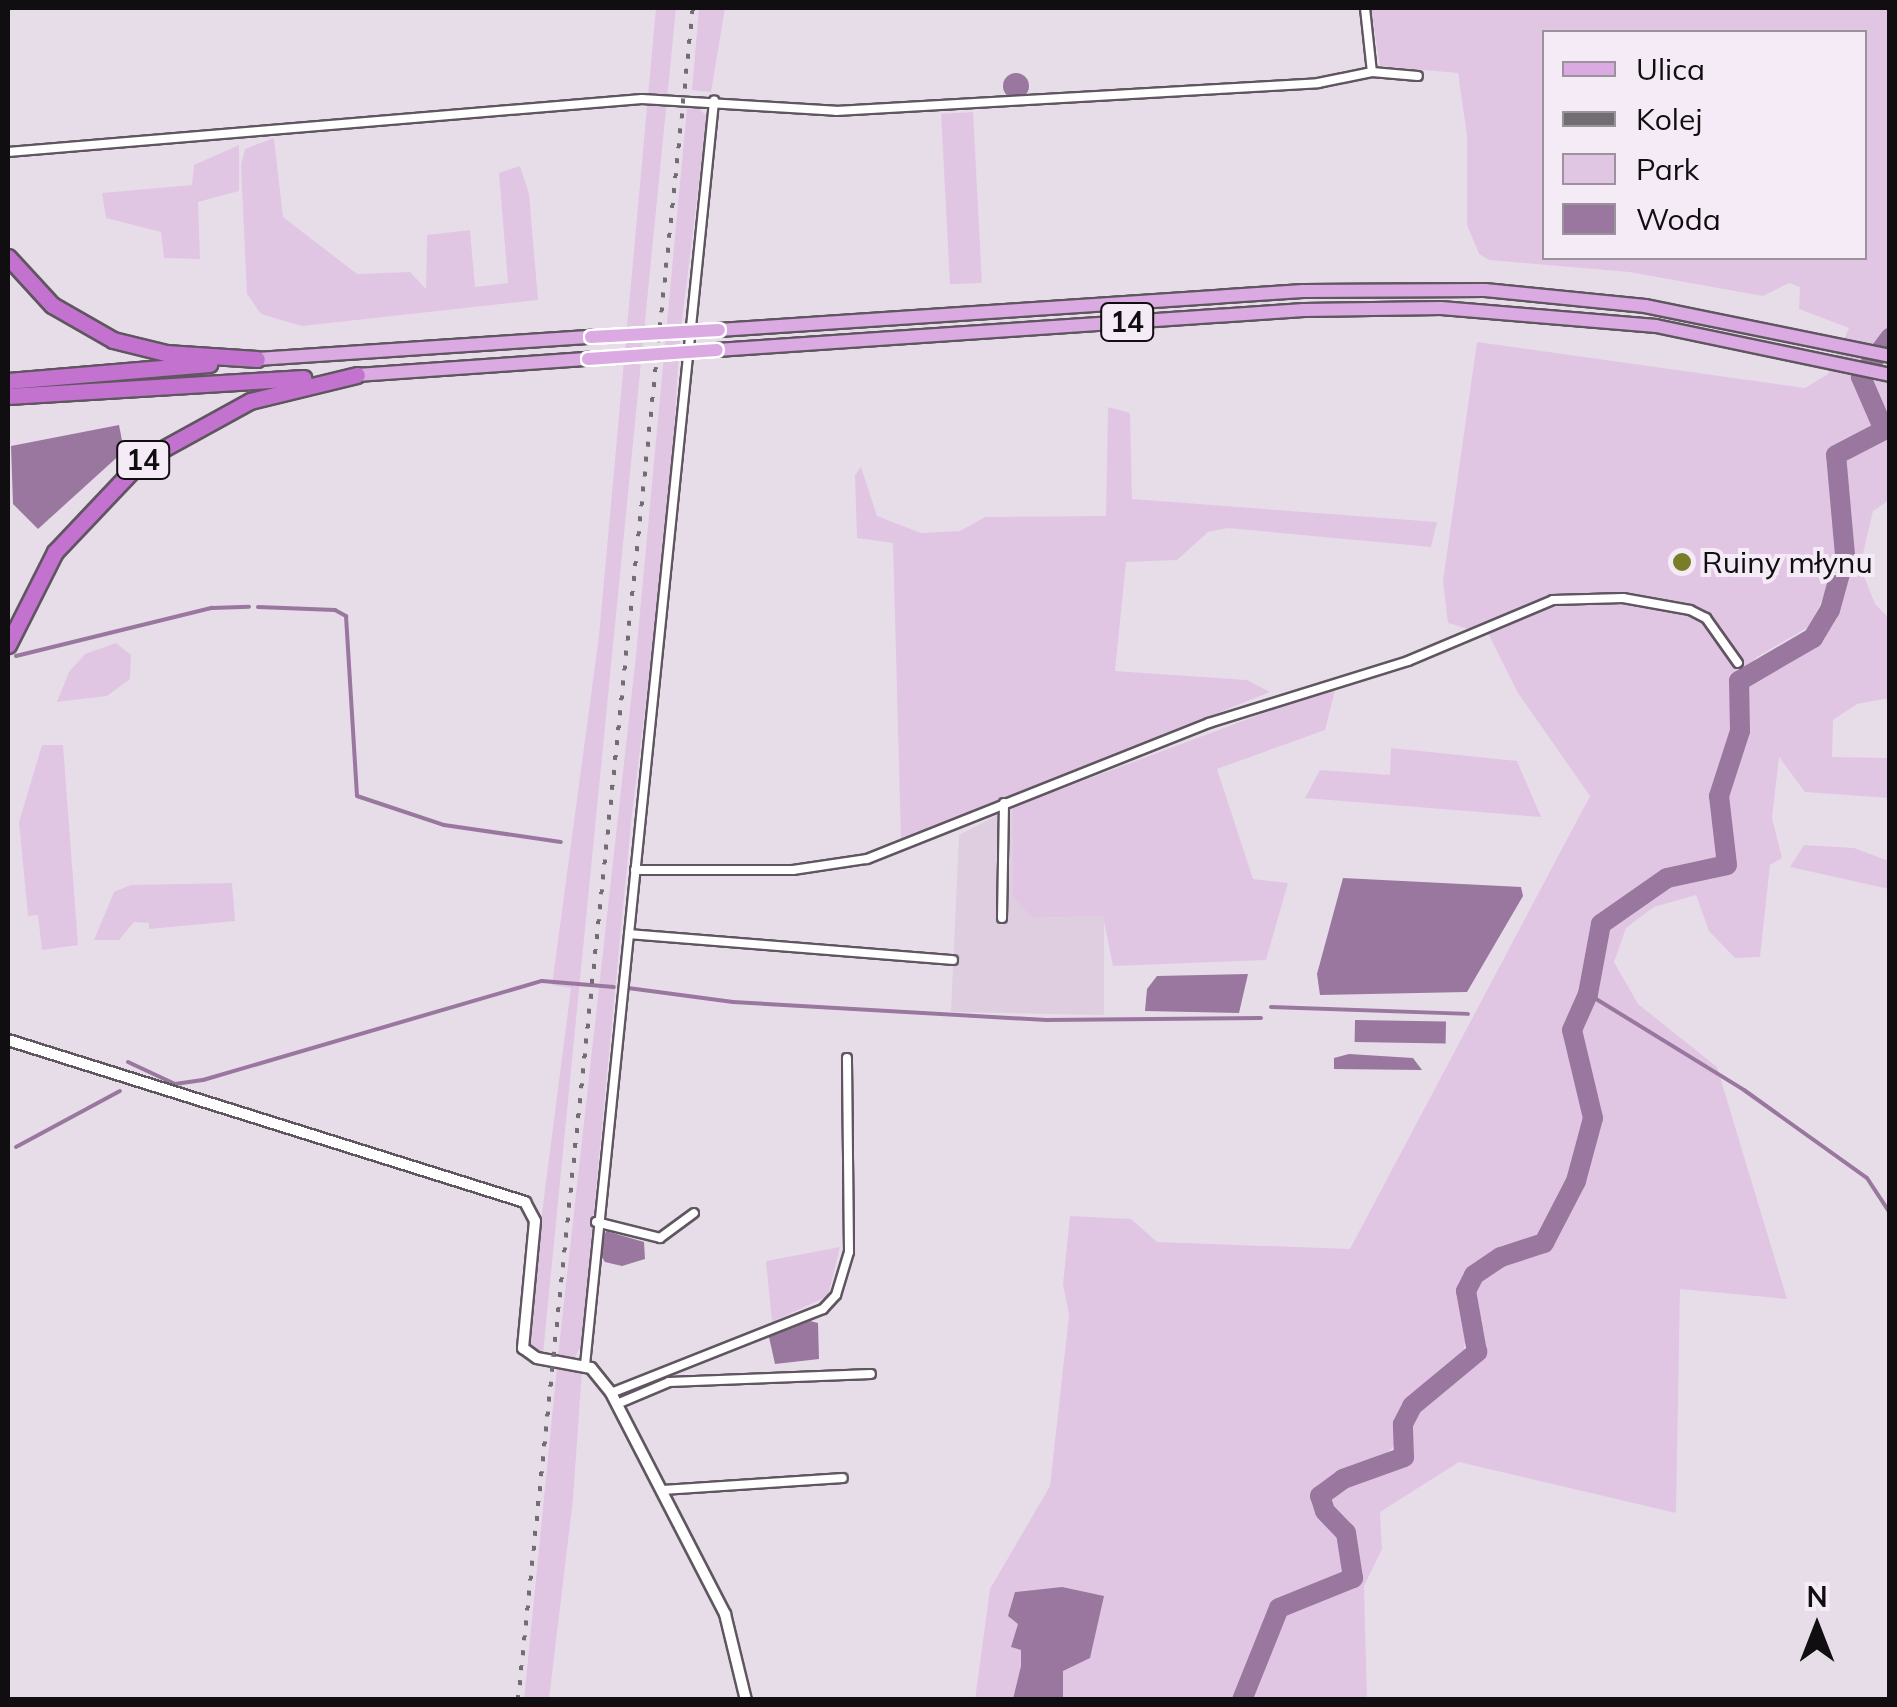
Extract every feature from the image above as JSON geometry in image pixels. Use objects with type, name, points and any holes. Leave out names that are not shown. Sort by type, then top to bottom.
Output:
[{"type":"highway","points":[[8,257],[52,305],[113,340],[166,353],[258,360]]},
{"type":"highway","name":"14","points":[[8,381],[258,360]]},
{"type":"highway","points":[[8,396],[357,375]]},
{"type":"highway","name":"14","points":[[8,646],[54,552],[141,461],[250,401],[357,375]]},
{"type":"main road","name":"14","points":[[258,360],[590,336],[1403,289],[1645,306],[1890,356]]},
{"type":"main road","name":"14","points":[[357,375],[1304,310],[1441,308],[1618,320],[1890,376]]},
{"type":"street","points":[[1365,8],[1372,72]]},
{"type":"street","points":[[8,152],[642,99],[836,110],[1318,83],[1372,72],[1418,76]]},
{"type":"street","points":[[585,1365],[596,1222],[714,101]]},
{"type":"street","points":[[635,870],[824,868],[891,850],[1210,723],[1408,660],[1553,600],[1622,598],[1690,610],[1706,618],[1738,663]]},
{"type":"street","points":[[1002,918],[1004,803]]},
{"type":"street","points":[[629,934],[953,960]]},
{"type":"street","points":[[8,1040],[525,1202],[535,1221],[524,1348],[537,1358],[585,1365],[614,1398],[726,1614],[746,1700]]},
{"type":"street","points":[[614,1398],[823,1309],[836,1295],[850,1252],[846,1058]]},
{"type":"street","points":[[596,1222],[660,1238],[694,1213]]},
{"type":"street","points":[[614,1398],[669,1382],[871,1374]]},
{"type":"street","points":[[663,1490],[836,1484],[842,1478]]},
{"type":"shaded area","points":[[1013,807],[1014,897],[1032,918],[1104,916],[1104,1015],[951,1012],[959,835]]},
{"type":"green space","points":[[656,8],[676,8],[543,1354],[528,1347],[526,1337],[571,988],[552,985],[599,636]]},
{"type":"green space","points":[[699,8],[725,8],[711,92],[692,90]]},
{"type":"green space","points":[[1371,8],[1889,8],[1889,500],[1873,511],[1860,566],[1875,604],[1889,618],[1889,698],[1857,704],[1833,720],[1832,757],[1889,758],[1889,798],[1805,792],[1779,757],[1772,818],[1782,858],[1770,865],[1760,957],[1735,958],[1709,931],[1696,895],[1654,907],[1626,928],[1614,962],[1638,1004],[1717,1067],[1787,1299],[1680,1289],[1676,1513],[1459,1462],[1380,1512],[1382,1549],[1364,1586],[1367,1699],[975,1700],[990,1589],[1050,1486],[1069,1315],[1063,1284],[1070,1216],[1131,1219],[1157,1242],[1350,1249],[1590,796],[1518,693],[1489,635],[1448,623],[1443,581],[1477,342],[1805,388],[1828,374],[1849,328],[1799,309],[1800,287],[1789,283],[1763,296],[1629,272],[1489,260],[1479,254],[1467,225],[1467,136],[1458,73],[1380,66]],"holes":[[[1841,532],[1842,576],[1813,638],[1739,681],[1740,731],[1733,759],[1740,760],[1724,798],[1731,866],[1660,886],[1606,926],[1602,960],[1576,1030],[1597,1118],[1591,1153],[1553,1237],[1478,1276],[1470,1302],[1476,1325],[1485,1319],[1473,1330],[1477,1352],[1412,1406],[1403,1424],[1404,1457],[1343,1479],[1320,1496],[1325,1511],[1346,1533],[1352,1576],[1345,1571],[1336,1527],[1318,1510],[1315,1490],[1385,1455],[1395,1445],[1407,1400],[1463,1353],[1468,1326],[1462,1290],[1471,1272],[1489,1257],[1545,1234],[1584,1137],[1587,1115],[1567,1040],[1588,983],[1595,927],[1665,875],[1716,866],[1724,855],[1714,798],[1733,732],[1731,684],[1757,657],[1810,626],[1835,572],[1835,534]]]},
{"type":"green space","points":[[696,105],[707,117],[680,337],[668,524],[632,814],[581,1346],[574,1359],[558,1356],[636,655],[687,108]]},
{"type":"green space","points":[[973,112],[982,283],[950,284],[941,114]]},
{"type":"green space","points":[[274,138],[283,217],[357,274],[410,272],[426,289],[427,235],[470,230],[475,287],[508,283],[499,173],[520,166],[529,194],[538,300],[302,326],[261,314],[247,294],[241,165],[245,149]]},
{"type":"green space","points":[[239,145],[239,191],[198,202],[200,259],[164,258],[161,232],[106,218],[102,193],[192,185],[194,165]]},
{"type":"green space","points":[[1108,407],[1130,413],[1132,499],[1437,522],[1431,547],[1228,528],[1208,532],[1177,560],[1126,562],[1115,671],[1247,680],[1270,692],[901,840],[893,543],[857,538],[855,475],[861,467],[877,516],[921,533],[960,531],[985,517],[1106,516]]},
{"type":"green space","points":[[116,643],[131,655],[130,679],[107,696],[57,702],[69,672],[85,654]]},
{"type":"green space","points":[[1336,686],[1325,730],[1217,769],[1253,879],[1288,883],[1266,960],[1113,966],[1103,916],[1032,918],[1013,897],[1013,807]]},
{"type":"green space","points":[[42,745],[63,745],[78,945],[42,950],[38,915],[28,916],[19,822]]},
{"type":"green space","points":[[1391,748],[1517,761],[1541,817],[1305,798],[1320,770],[1390,775]]},
{"type":"green space","points":[[1804,845],[1854,848],[1889,861],[1889,889],[1790,867]]},
{"type":"green space","points":[[232,883],[235,921],[149,929],[149,923],[134,922],[119,940],[94,940],[114,892],[131,885]]},
{"type":"green space","points":[[840,1247],[828,1296],[772,1322],[766,1261]]},
{"type":"green space","points":[[557,1367],[582,1370],[573,1499],[549,1699],[524,1700]]},
{"type":"water","points":[[1016,73],[1025,77],[1029,86],[1025,95],[1016,99],[1007,95],[1003,86],[1007,77]]},
{"type":"water","points":[[119,425],[124,451],[38,529],[13,504],[11,446]]},
{"type":"water","points":[[1343,878],[1521,887],[1523,896],[1467,992],[1320,995],[1317,974]]},
{"type":"water","points":[[1248,974],[1239,1013],[1145,1011],[1147,989],[1157,976]]},
{"type":"water","points":[[1355,1020],[1446,1022],[1446,1044],[1355,1042]]},
{"type":"water","points":[[1349,1054],[1413,1058],[1422,1070],[1334,1069],[1334,1058]]},
{"type":"water","points":[[606,1231],[644,1242],[645,1259],[622,1266],[605,1262],[599,1253]]},
{"type":"water","points":[[810,1321],[818,1323],[819,1359],[775,1364],[769,1337]]},
{"type":"water","points":[[1062,1587],[1104,1596],[1090,1658],[1063,1671],[1063,1699],[1013,1699],[1021,1666],[1021,1650],[1011,1647],[1018,1624],[1008,1616],[1015,1592]]},
{"type":"waterway","points":[[1242,1700],[1279,1608],[1353,1578],[1346,1533],[1325,1511],[1320,1496],[1343,1479],[1404,1457],[1403,1424],[1412,1406],[1477,1352],[1466,1291],[1474,1275],[1501,1257],[1544,1243],[1576,1181],[1593,1118],[1572,1030],[1588,994],[1601,924],[1667,878],[1727,865],[1719,796],[1740,731],[1739,681],[1813,638],[1830,610],[1845,555],[1836,455],[1884,430],[1861,377],[1890,338]]},
{"type":"waterway","points":[[16,656],[212,608],[249,607]]},
{"type":"waterway","points":[[258,607],[335,610],[346,616],[357,796],[444,825],[561,842]]},
{"type":"waterway","points":[[128,1062],[175,1084],[203,1080],[542,981],[614,987]]},
{"type":"waterway","points":[[628,988],[733,1002],[1046,1020],[1261,1018]]},
{"type":"waterway","points":[[1588,994],[1744,1090],[1867,1178],[1890,1213]]},
{"type":"waterway","points":[[1271,1007],[1468,1014]]},
{"type":"waterway","points":[[16,1147],[120,1091]]},
{"type":"railway","points":[[518,1700],[693,8]]},
{"type":"place","name":"Ruiny młynu","points":[[1682,562]]}]
